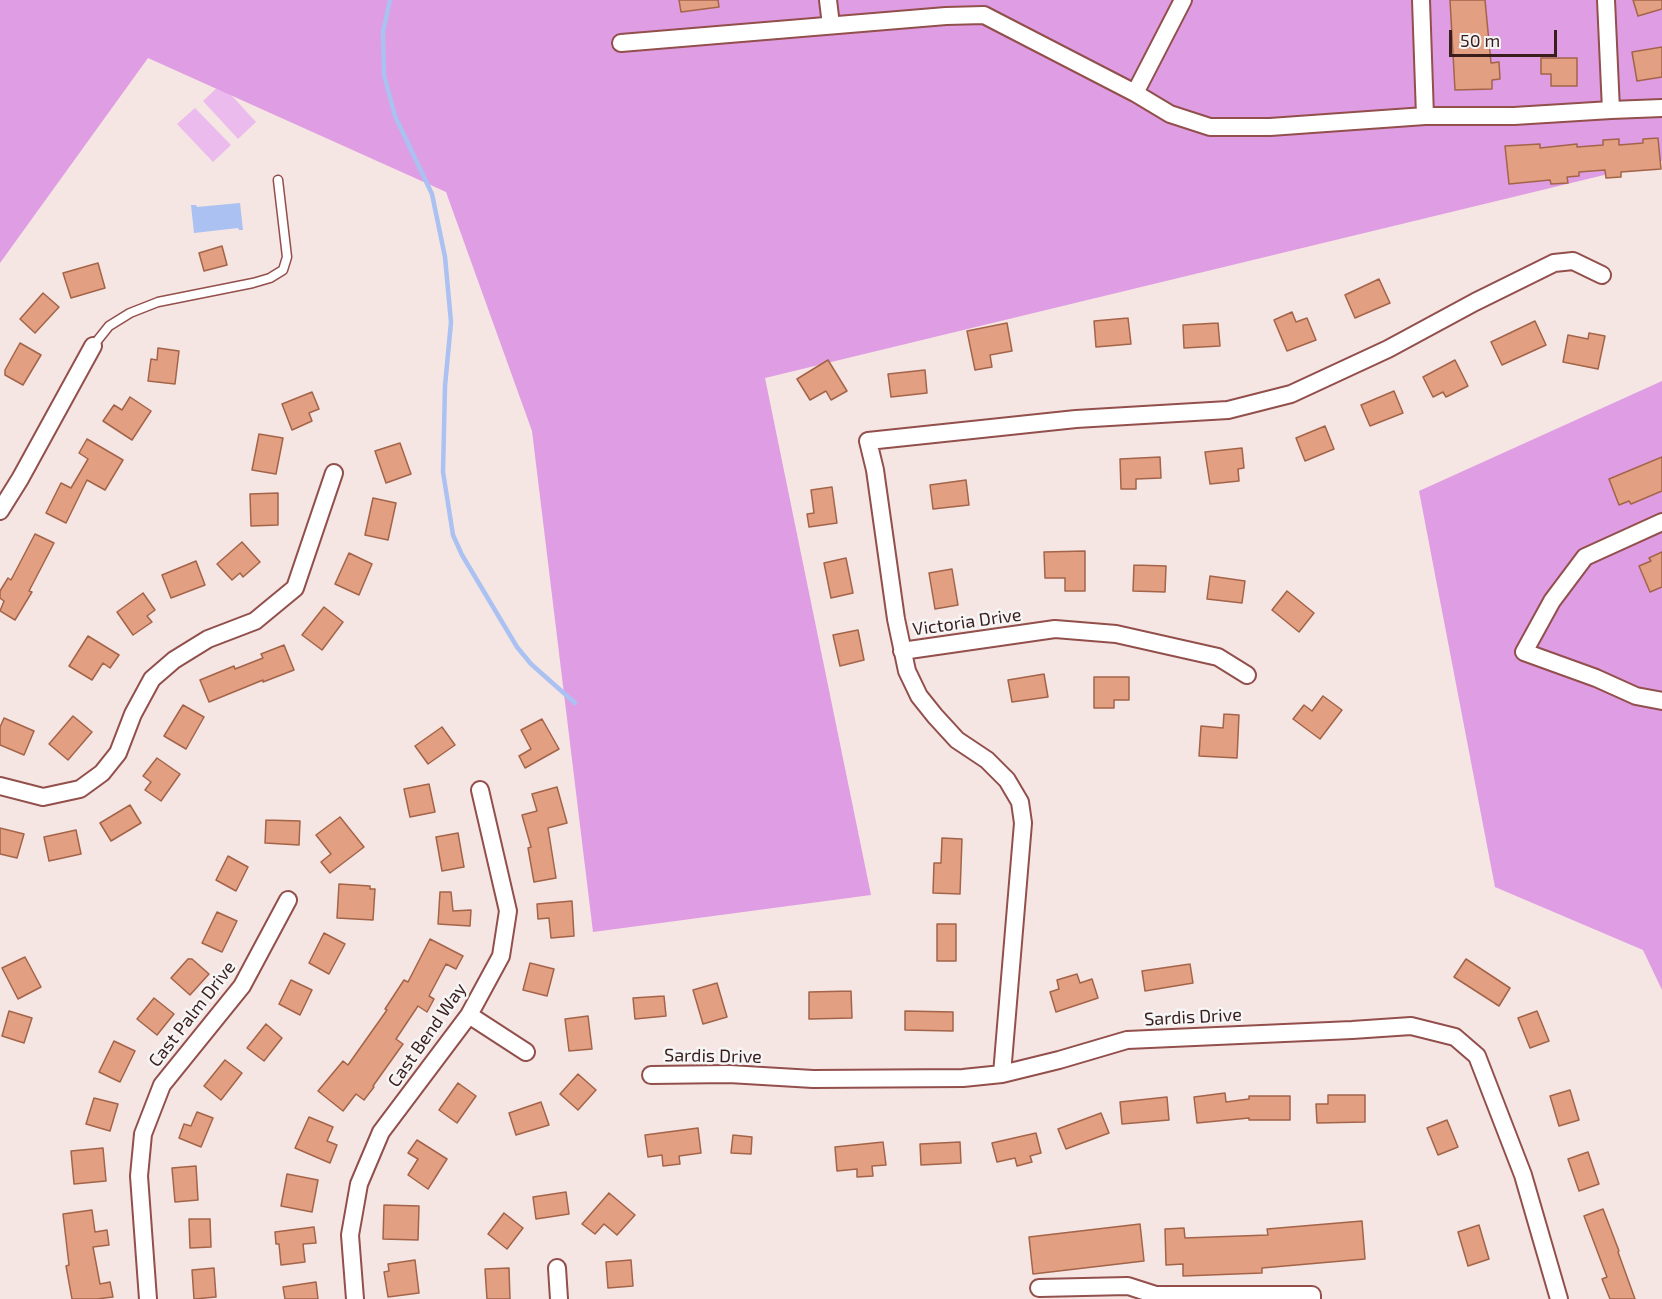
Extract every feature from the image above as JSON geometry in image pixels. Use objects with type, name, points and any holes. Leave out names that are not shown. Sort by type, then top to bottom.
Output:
[{"type":"street","points":[[828,0],[831,25]]},
{"type":"street","points":[[1135,93],[1183,0]]},
{"type":"street","points":[[1421,0],[1425,116]]},
{"type":"street","points":[[1606,0],[1611,110]]},
{"type":"street","points":[[621,43],[946,16],[986,7],[1170,114],[1210,127],[1270,126],[1425,116],[1514,116],[1662,108]]},
{"type":"street","points":[[902,651],[883,537],[875,470],[868,441],[1076,419],[1228,410],[1246,406],[1291,394],[1388,349],[1474,302],[1554,263],[1573,261],[1602,275]]},
{"type":"street","points":[[0,511],[93,346]]},
{"type":"street","points":[[0,786],[42,797],[80,789],[102,773],[118,753],[134,714],[152,680],[174,660],[208,639],[255,621],[295,588],[334,473]]},
{"type":"street","points":[[1662,522],[1585,557],[1552,601],[1524,652],[1596,678],[1636,696],[1662,700]]},
{"type":"street","name":"Victoria Drive","points":[[1002,1074],[1023,823],[1020,802],[1007,780],[987,760],[957,740],[919,696],[907,671],[902,651],[1055,629],[1116,634],[1218,657],[1247,675]]},
{"type":"street","name":"Cast Bend Way","points":[[355,1299],[350,1235],[359,1184],[381,1132],[469,1015],[501,956],[508,911],[480,789]]},
{"type":"street","name":"Cast Palm Drive","points":[[148,1299],[139,1176],[143,1134],[162,1085],[242,986],[288,900]]},
{"type":"street","points":[[469,1015],[526,1052]]},
{"type":"street","name":"Sardis Drive","points":[[651,1075],[963,1078],[1002,1074],[1127,1040],[1411,1026],[1455,1037],[1477,1056],[1523,1175],[1559,1299]]},
{"type":"street","points":[[557,1268],[559,1299]]},
{"type":"street","points":[[1039,1288],[1128,1286],[1156,1297],[1312,1295],[1312,1299]]},
{"type":"lane","points":[[93,346],[109,326],[140,309],[158,302],[253,283],[270,278],[283,270],[287,257],[278,180]]},
{"type":"shaded area","points":[[0,0],[1662,0],[1662,161],[765,378],[871,895],[593,932],[532,431],[446,192],[148,58],[0,263]]},
{"type":"shaded area","points":[[221,84],[256,122],[238,139],[203,101]]},
{"type":"shaded area","points":[[195,108],[231,145],[213,162],[177,124]]},
{"type":"shaded area","points":[[1662,381],[1662,990],[1643,950],[1495,887],[1419,491]]},
{"type":"water","points":[[240,203],[243,230],[238,228],[194,233],[191,205],[197,207]]},
{"type":"building","points":[[679,0],[718,0],[719,7],[681,12]]},
{"type":"building","points":[[1450,0],[1485,0],[1491,63],[1499,62],[1500,79],[1492,80],[1492,89],[1455,90]]},
{"type":"building","points":[[1633,0],[1662,0],[1662,9],[1638,16]]},
{"type":"building","points":[[1662,47],[1662,77],[1637,81],[1632,52]]},
{"type":"building","points":[[1541,58],[1577,58],[1577,86],[1551,86],[1551,74],[1541,74]]},
{"type":"building","points":[[1658,138],[1661,169],[1621,172],[1621,177],[1606,178],[1605,170],[1579,172],[1579,176],[1567,177],[1568,183],[1551,184],[1550,180],[1509,184],[1505,146],[1540,144],[1540,148],[1577,144],[1577,147],[1603,145],[1603,140],[1619,139],[1619,145],[1643,143],[1643,139]]},
{"type":"building","points":[[222,246],[227,265],[204,271],[199,253]]},
{"type":"building","points":[[98,263],[105,288],[71,298],[63,273]]},
{"type":"building","points":[[1379,279],[1390,303],[1355,318],[1345,295]]},
{"type":"building","points":[[43,293],[59,307],[35,333],[20,319]]},
{"type":"building","points":[[1292,312],[1296,322],[1307,318],[1316,340],[1287,351],[1274,320]]},
{"type":"building","points":[[1128,318],[1131,344],[1096,347],[1094,321]]},
{"type":"building","points":[[1535,321],[1546,345],[1502,365],[1491,342]]},
{"type":"building","points":[[1007,323],[1012,351],[990,355],[992,367],[975,370],[967,331]]},
{"type":"building","points":[[1218,323],[1220,346],[1184,348],[1183,325]]},
{"type":"building","points":[[1589,333],[1605,336],[1598,369],[1563,362],[1568,335],[1588,339]]},
{"type":"building","points":[[20,343],[41,355],[23,385],[5,375],[5,370]]},
{"type":"building","points":[[158,348],[179,351],[175,384],[148,381],[151,359],[157,360]]},
{"type":"building","points":[[828,360],[847,391],[831,400],[826,391],[810,400],[797,379]]},
{"type":"building","points":[[1455,360],[1468,386],[1446,397],[1443,392],[1433,397],[1423,377]]},
{"type":"building","points":[[925,370],[927,393],[891,397],[888,374]]},
{"type":"building","points":[[1394,391],[1403,413],[1370,426],[1361,405]]},
{"type":"building","points":[[312,392],[319,409],[309,413],[312,421],[292,430],[282,404]]},
{"type":"building","points":[[130,397],[151,411],[132,440],[103,421],[114,405],[122,410]]},
{"type":"building","points":[[1325,426],[1334,449],[1305,461],[1296,438]]},
{"type":"building","points":[[259,434],[283,438],[276,474],[252,470]]},
{"type":"building","points":[[87,439],[123,460],[105,490],[87,480],[66,523],[46,513],[61,483],[71,488],[88,459],[79,453]]},
{"type":"building","points":[[400,443],[411,474],[386,483],[375,451]]},
{"type":"building","points":[[1242,448],[1244,468],[1238,469],[1239,481],[1210,484],[1205,452]]},
{"type":"building","points":[[1160,457],[1161,478],[1136,479],[1136,489],[1121,489],[1120,459]]},
{"type":"building","points":[[1662,457],[1662,491],[1631,504],[1629,501],[1619,505],[1609,479]]},
{"type":"building","points":[[966,480],[969,505],[933,509],[930,485]]},
{"type":"building","points":[[832,487],[837,523],[809,527],[807,514],[814,513],[811,490]]},
{"type":"building","points":[[278,493],[278,525],[251,526],[250,494]]},
{"type":"building","points":[[373,498],[396,503],[388,540],[365,535]]},
{"type":"building","points":[[35,534],[54,543],[29,591],[32,592],[15,620],[0,611],[4,601],[0,598],[0,591],[8,578],[11,580]]},
{"type":"building","points":[[242,542],[260,562],[243,577],[240,573],[232,580],[217,564]]},
{"type":"building","points":[[1085,551],[1085,591],[1065,591],[1065,578],[1045,578],[1044,552]]},
{"type":"building","points":[[1662,552],[1662,587],[1650,592],[1639,566],[1651,561],[1649,558]]},
{"type":"building","points":[[349,553],[372,564],[359,595],[335,584]]},
{"type":"building","points":[[846,558],[853,593],[831,598],[824,563]]},
{"type":"building","points":[[196,561],[205,585],[171,598],[162,575]]},
{"type":"building","points":[[1134,565],[1166,566],[1165,592],[1133,591]]},
{"type":"building","points":[[952,569],[958,605],[935,609],[929,573]]},
{"type":"building","points":[[1210,576],[1245,581],[1242,603],[1207,599]]},
{"type":"building","points":[[1287,591],[1314,613],[1299,632],[1272,610]]},
{"type":"building","points":[[143,593],[155,610],[147,616],[152,622],[133,635],[117,612]]},
{"type":"building","points":[[324,607],[343,622],[322,650],[302,635]]},
{"type":"building","points":[[858,630],[864,660],[840,666],[833,635]]},
{"type":"building","points":[[88,636],[119,655],[110,668],[103,663],[92,680],[69,666]]},
{"type":"building","points":[[284,645],[294,670],[209,702],[200,680],[234,666],[235,669],[263,658],[261,654]]},
{"type":"building","points":[[1044,674],[1048,697],[1012,702],[1008,680]]},
{"type":"building","points":[[1094,677],[1129,677],[1129,700],[1114,700],[1114,708],[1094,708]]},
{"type":"building","points":[[1323,696],[1342,710],[1320,739],[1293,719],[1304,705],[1312,711]]},
{"type":"building","points":[[183,705],[204,717],[186,749],[164,736]]},
{"type":"building","points":[[1224,714],[1239,715],[1237,758],[1199,756],[1201,726],[1223,728]]},
{"type":"building","points":[[73,716],[92,732],[68,760],[49,744]]},
{"type":"building","points":[[4,718],[34,731],[24,755],[0,745],[0,727]]},
{"type":"building","points":[[542,719],[559,749],[525,768],[519,756],[531,749],[521,730]]},
{"type":"building","points":[[442,727],[455,745],[428,764],[415,746]]},
{"type":"building","points":[[157,758],[180,774],[161,801],[145,790],[151,782],[143,776]]},
{"type":"building","points":[[429,784],[435,812],[410,817],[404,789]]},
{"type":"building","points":[[557,787],[567,823],[548,828],[556,878],[534,882],[528,848],[531,847],[522,815],[537,811],[532,794]]},
{"type":"building","points":[[130,805],[141,823],[111,841],[100,823]]},
{"type":"building","points":[[340,817],[364,847],[330,873],[321,862],[331,854],[316,835]]},
{"type":"building","points":[[266,820],[300,821],[299,845],[265,843]]},
{"type":"building","points":[[0,828],[24,834],[17,858],[0,854]]},
{"type":"building","points":[[76,830],[81,854],[49,861],[44,837]]},
{"type":"building","points":[[458,833],[464,867],[442,871],[436,837]]},
{"type":"building","points":[[942,838],[962,839],[960,894],[933,893],[934,863],[941,863]]},
{"type":"building","points":[[228,856],[248,867],[236,891],[216,880]]},
{"type":"building","points":[[339,884],[370,886],[370,889],[375,889],[373,920],[337,918]]},
{"type":"building","points":[[440,892],[451,892],[453,911],[471,910],[470,926],[438,924]]},
{"type":"building","points":[[572,901],[574,936],[551,938],[549,918],[538,919],[537,904]]},
{"type":"building","points":[[217,912],[237,921],[222,952],[202,943]]},
{"type":"building","points":[[937,924],[956,924],[956,961],[937,961]]},
{"type":"building","points":[[324,933],[345,944],[329,974],[309,963]]},
{"type":"building","points":[[430,939],[463,956],[456,969],[446,964],[429,996],[434,999],[427,1012],[418,1006],[396,1039],[403,1044],[364,1100],[356,1094],[343,1111],[318,1091],[343,1061],[348,1065],[387,1010],[385,1009],[404,980],[408,982]]},
{"type":"building","points":[[25,957],[41,987],[18,999],[2,968]]},
{"type":"building","points":[[188,959],[192,959],[209,974],[190,995],[171,978]]},
{"type":"building","points":[[1466,959],[1510,988],[1499,1006],[1454,977]]},
{"type":"building","points":[[530,963],[554,969],[547,996],[523,990]]},
{"type":"building","points":[[1190,964],[1193,983],[1145,991],[1142,971]]},
{"type":"building","points":[[1077,974],[1080,983],[1092,979],[1098,998],[1056,1012],[1050,992],[1059,989],[1057,980]]},
{"type":"building","points":[[291,980],[312,990],[300,1015],[279,1004]]},
{"type":"building","points":[[717,983],[727,1017],[703,1024],[693,990]]},
{"type":"building","points":[[851,991],[852,1018],[809,1019],[809,992]]},
{"type":"building","points":[[664,996],[666,1016],[635,1019],[633,998]]},
{"type":"building","points":[[154,998],[174,1014],[157,1035],[137,1019]]},
{"type":"building","points":[[9,1011],[32,1018],[24,1043],[2,1036]]},
{"type":"building","points":[[905,1011],[953,1012],[953,1031],[905,1030]]},
{"type":"building","points":[[1537,1011],[1549,1041],[1530,1048],[1518,1018]]},
{"type":"building","points":[[588,1016],[592,1049],[569,1051],[565,1019]]},
{"type":"building","points":[[266,1024],[282,1038],[264,1061],[247,1048]]},
{"type":"building","points":[[114,1041],[135,1051],[120,1082],[99,1072]]},
{"type":"building","points":[[225,1060],[242,1073],[221,1100],[204,1086]]},
{"type":"building","points":[[578,1074],[596,1090],[578,1110],[560,1094]]},
{"type":"building","points":[[458,1083],[476,1096],[457,1123],[439,1110]]},
{"type":"building","points":[[1570,1090],[1579,1120],[1559,1126],[1550,1096]]},
{"type":"building","points":[[1225,1093],[1226,1102],[1249,1099],[1249,1096],[1290,1096],[1290,1120],[1249,1120],[1249,1118],[1197,1123],[1194,1097]]},
{"type":"building","points":[[1328,1095],[1365,1095],[1365,1122],[1317,1123],[1316,1104],[1328,1104]]},
{"type":"building","points":[[1167,1097],[1169,1120],[1122,1124],[1120,1102]]},
{"type":"building","points":[[94,1098],[118,1104],[110,1131],[86,1124]]},
{"type":"building","points":[[541,1102],[549,1125],[516,1135],[509,1113]]},
{"type":"building","points":[[197,1112],[213,1118],[201,1147],[179,1138],[184,1124],[191,1126]]},
{"type":"building","points":[[1101,1113],[1109,1133],[1066,1149],[1058,1129]]},
{"type":"building","points":[[309,1117],[333,1127],[327,1141],[337,1145],[330,1163],[295,1148]]},
{"type":"building","points":[[1447,1120],[1458,1147],[1438,1155],[1427,1128]]},
{"type":"building","points":[[698,1128],[701,1153],[679,1156],[680,1164],[663,1166],[662,1155],[648,1157],[645,1135]]},
{"type":"building","points":[[1036,1133],[1041,1153],[1030,1156],[1032,1162],[1017,1166],[1015,1158],[997,1162],[992,1143]]},
{"type":"building","points":[[733,1135],[752,1137],[751,1154],[731,1153]]},
{"type":"building","points":[[417,1140],[447,1159],[428,1189],[408,1175],[418,1159],[408,1153]]},
{"type":"building","points":[[883,1142],[886,1165],[872,1166],[873,1176],[857,1177],[857,1169],[837,1171],[835,1147]]},
{"type":"building","points":[[960,1142],[961,1163],[921,1165],[920,1144]]},
{"type":"building","points":[[103,1148],[106,1181],[74,1184],[71,1151]]},
{"type":"building","points":[[1588,1152],[1599,1184],[1579,1191],[1568,1159]]},
{"type":"building","points":[[196,1166],[198,1200],[175,1202],[172,1168]]},
{"type":"building","points":[[287,1174],[318,1180],[312,1212],[281,1206]]},
{"type":"building","points":[[566,1192],[569,1214],[536,1219],[533,1197]]},
{"type":"building","points":[[609,1193],[635,1215],[617,1235],[604,1224],[595,1234],[582,1224]]},
{"type":"building","points":[[384,1205],[419,1206],[418,1240],[383,1239]]},
{"type":"building","points":[[1603,1209],[1635,1299],[1610,1299],[1602,1279],[1607,1277],[1584,1216]]},
{"type":"building","points":[[92,1210],[95,1232],[107,1230],[109,1245],[93,1247],[100,1284],[110,1282],[113,1297],[72,1299],[66,1266],[69,1265],[63,1214]]},
{"type":"building","points":[[504,1213],[523,1228],[507,1249],[488,1234]]},
{"type":"building","points":[[189,1219],[210,1219],[211,1247],[190,1248]]},
{"type":"building","points":[[1362,1221],[1365,1259],[1262,1268],[1262,1273],[1183,1276],[1183,1264],[1166,1265],[1165,1229],[1184,1228],[1185,1238],[1268,1235],[1267,1229]]},
{"type":"building","points":[[1140,1224],[1144,1261],[1033,1274],[1029,1237]]},
{"type":"building","points":[[1479,1225],[1489,1259],[1468,1266],[1458,1232]]},
{"type":"building","points":[[314,1227],[316,1243],[303,1244],[305,1262],[281,1265],[275,1232]]},
{"type":"building","points":[[415,1260],[419,1293],[388,1297],[384,1272],[389,1271],[388,1264]]},
{"type":"building","points":[[631,1260],[633,1286],[608,1288],[606,1262]]},
{"type":"building","points":[[214,1268],[216,1297],[194,1299],[192,1270]]},
{"type":"building","points":[[509,1268],[510,1299],[487,1299],[485,1269]]},
{"type":"building","points":[[316,1282],[318,1299],[285,1299],[283,1287]]},
{"type":"waterway","points":[[390,0],[383,32],[384,75],[395,116],[432,194],[445,257],[451,322],[445,386],[443,472],[453,535],[462,555],[517,647],[531,664],[575,703]]}]
